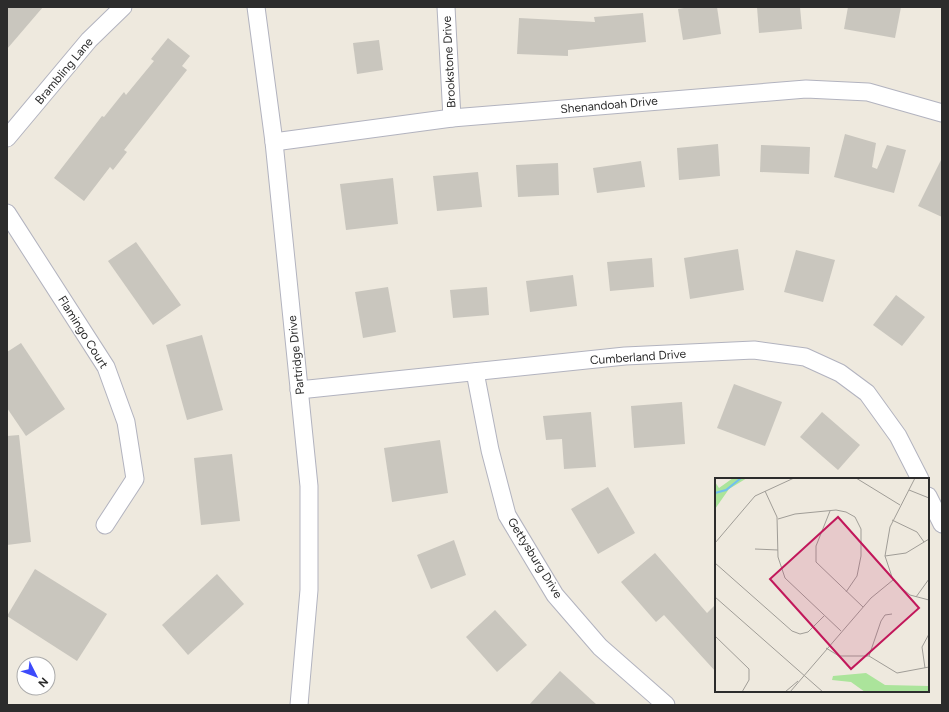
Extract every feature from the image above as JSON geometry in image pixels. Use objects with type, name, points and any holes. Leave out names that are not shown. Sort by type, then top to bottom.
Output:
[{"type":"street","name":"Brambling Lane","points":[[7,138],[89,40],[123,7]]},
{"type":"street","name":"Partridge Drive","points":[[256,7],[274,142],[309,486],[309,590],[299,705]]},
{"type":"street","name":"Brookstone Drive","points":[[446,7],[452,118]]},
{"type":"street","name":"Shenandoah Drive","points":[[274,142],[452,118],[806,89],[868,92],[942,113]]},
{"type":"street","name":"Flamingo Court","points":[[7,213],[106,367],[126,422],[135,479],[105,525]]},
{"type":"street","name":"Cumberland Drive","points":[[299,390],[640,356],[754,350],[805,357],[840,373],[866,393],[898,436],[919,478]]},
{"type":"street","name":"Gettysburg Drive","points":[[476,372],[490,450],[507,515],[555,595],[600,647],[666,705]]},
{"type":"street","points":[[929,498],[942,524]]},
{"type":"building","points":[[7,7],[43,7],[7,49]]},
{"type":"building","points":[[690,7],[717,7],[721,34],[683,40],[678,9]]},
{"type":"building","points":[[757,7],[800,7],[802,29],[759,33]]},
{"type":"building","points":[[848,7],[901,7],[895,38],[844,29]]},
{"type":"building","points":[[643,13],[646,42],[568,50],[568,56],[517,54],[519,18],[595,22],[594,17]]},
{"type":"building","points":[[168,38],[190,56],[182,66],[187,70],[124,150],[127,152],[113,170],[110,167],[84,201],[54,178],[102,116],[104,117],[124,92],[126,95],[154,61],[151,59]]},
{"type":"building","points":[[379,40],[383,70],[357,74],[353,43]]},
{"type":"building","points":[[845,134],[876,143],[872,167],[877,169],[887,145],[906,150],[894,193],[834,177]]},
{"type":"building","points":[[718,144],[720,176],[679,180],[677,148]]},
{"type":"building","points":[[761,145],[810,147],[809,174],[760,172]]},
{"type":"building","points":[[942,158],[942,217],[918,206]]},
{"type":"building","points":[[641,161],[645,187],[597,193],[593,168]]},
{"type":"building","points":[[558,163],[559,195],[518,197],[516,165]]},
{"type":"building","points":[[478,172],[482,207],[437,211],[433,176]]},
{"type":"building","points":[[393,178],[398,224],[346,230],[340,184]]},
{"type":"building","points":[[136,242],[181,305],[153,325],[108,261]]},
{"type":"building","points":[[738,249],[744,290],[690,299],[684,258]]},
{"type":"building","points":[[796,250],[835,260],[823,302],[784,292]]},
{"type":"building","points":[[652,258],[654,287],[610,291],[607,262]]},
{"type":"building","points":[[573,275],[577,306],[530,312],[526,281]]},
{"type":"building","points":[[388,287],[396,332],[363,338],[355,292]]},
{"type":"building","points":[[487,287],[489,315],[453,318],[450,290]]},
{"type":"building","points":[[896,295],[925,317],[902,346],[873,325]]},
{"type":"building","points":[[202,335],[223,410],[187,420],[166,345]]},
{"type":"building","points":[[21,343],[65,409],[26,436],[7,408],[7,352]]},
{"type":"building","points":[[734,384],[782,402],[765,446],[717,428]]},
{"type":"building","points":[[682,402],[685,444],[634,448],[631,406]]},
{"type":"building","points":[[591,412],[596,467],[564,469],[562,439],[546,440],[543,416]]},
{"type":"building","points":[[822,412],[860,445],[838,470],[800,437]]},
{"type":"building","points":[[19,435],[31,542],[7,545],[7,436]]},
{"type":"building","points":[[440,440],[448,493],[392,502],[384,448]]},
{"type":"building","points":[[232,454],[240,521],[201,525],[194,458]]},
{"type":"building","points":[[608,487],[635,533],[598,554],[571,509]]},
{"type":"building","points":[[454,540],[466,575],[431,589],[417,555]]},
{"type":"building","points":[[655,553],[707,613],[715,605],[715,671],[664,615],[656,622],[621,582]]},
{"type":"building","points":[[35,569],[107,614],[77,661],[7,616]]},
{"type":"building","points":[[217,574],[244,604],[188,655],[162,625]]},
{"type":"building","points":[[495,610],[527,645],[497,672],[466,637]]},
{"type":"building","points":[[560,671],[597,705],[529,705]]}]
